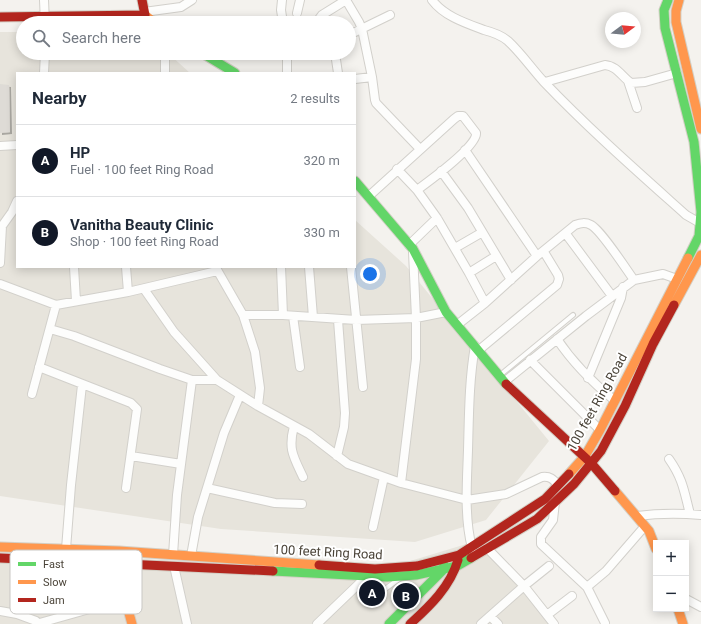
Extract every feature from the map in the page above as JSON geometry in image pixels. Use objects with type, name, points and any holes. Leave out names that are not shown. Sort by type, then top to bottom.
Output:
[{"type":"main road","points":[[142,0],[144,14],[146,16]]},
{"type":"main road","name":"100 feet Ring Road","points":[[142,565],[387,578],[416,576],[457,566],[537,519],[574,484],[588,460],[614,400],[699,236],[701,212],[694,142],[665,28],[664,10],[668,0]]},
{"type":"main road","points":[[677,1],[676,22],[701,129]]},
{"type":"main road","points":[[111,16],[144,14]]},
{"type":"main road","points":[[0,17],[16,18]]},
{"type":"main road","points":[[214,60],[233,72]]},
{"type":"main road","points":[[356,182],[411,247],[446,312],[502,379],[588,460],[649,531],[653,541]]},
{"type":"main road","name":"100 feet Ring Road","points":[[142,553],[375,569],[417,566],[446,560],[459,555],[472,548],[545,499],[558,485],[600,450],[625,406],[653,344],[701,255]]},
{"type":"main road","name":"100 feet Ring Road","points":[[0,547],[92,550]]},
{"type":"main road","points":[[410,624],[447,584],[457,566],[459,555]]},
{"type":"main road","name":"100 feet Ring Road","points":[[0,558],[10,558]]},
{"type":"main road","points":[[389,624],[443,570],[446,560]]},
{"type":"main road","points":[[679,612],[683,624]]},
{"type":"main road","points":[[129,614],[132,624]]},
{"type":"street","points":[[44,0],[45,16]]},
{"type":"street","points":[[144,14],[181,7],[192,0]]},
{"type":"street","points":[[282,0],[282,16]]},
{"type":"street","points":[[297,13],[300,0]]},
{"type":"street","points":[[321,16],[346,0],[355,16]]},
{"type":"street","points":[[432,0],[437,6],[450,15],[470,25],[496,33],[509,41],[544,82],[594,131],[686,215],[700,223]]},
{"type":"street","points":[[356,32],[390,15]]},
{"type":"street","points":[[356,17],[362,29],[372,77],[374,100],[420,149]]},
{"type":"street","points":[[44,72],[45,60]]},
{"type":"street","points":[[165,60],[166,72]]},
{"type":"street","points":[[287,60],[287,72]]},
{"type":"street","points":[[336,60],[338,72]]},
{"type":"street","points":[[544,82],[605,65],[615,68],[631,83],[638,83],[677,73]]},
{"type":"street","points":[[356,79],[372,77]]},
{"type":"street","points":[[628,81],[637,108]]},
{"type":"street","points":[[369,196],[397,169],[454,119],[461,116],[465,118],[476,133],[476,136],[465,150],[442,171],[417,190]]},
{"type":"street","points":[[0,146],[16,145]]},
{"type":"street","points":[[465,150],[540,254],[558,275],[559,279],[557,285],[477,348],[470,379],[467,500],[468,536],[472,548]]},
{"type":"street","points":[[397,169],[417,190],[437,218],[485,303]]},
{"type":"street","points":[[442,171],[468,208],[511,280]]},
{"type":"street","points":[[0,263],[2,226],[16,203]]},
{"type":"street","points":[[401,483],[416,359],[416,318],[411,247],[437,218]]},
{"type":"street","points":[[457,325],[485,303],[575,225],[585,223],[596,228],[634,280]]},
{"type":"street","points":[[455,248],[482,233]]},
{"type":"street","points":[[566,234],[612,296]]},
{"type":"street","points":[[469,273],[496,256]]},
{"type":"street","points":[[74,268],[76,301]]},
{"type":"street","points":[[126,268],[128,292]]},
{"type":"street","points":[[281,268],[283,315]]},
{"type":"street","points":[[309,268],[314,318]]},
{"type":"street","points":[[351,268],[363,387]]},
{"type":"street","points":[[0,284],[56,304],[144,289],[216,269],[243,315],[255,352],[260,388],[258,406]]},
{"type":"street","points":[[502,379],[530,360],[634,280],[663,274],[677,280]]},
{"type":"street","points":[[588,378],[621,298],[623,287]]},
{"type":"street","points":[[144,289],[174,332],[217,380],[258,406],[310,434],[348,464],[401,483],[467,500],[506,494],[547,476],[558,485]]},
{"type":"street","points":[[32,394],[56,304]]},
{"type":"street","points":[[243,315],[283,315],[338,320],[356,320],[416,318],[446,312]]},
{"type":"street","points":[[294,316],[300,367]]},
{"type":"street","points":[[337,456],[344,427],[345,413],[338,320]]},
{"type":"street","points":[[50,329],[74,336],[192,380],[217,380]]},
{"type":"street","points":[[557,339],[570,358],[588,378],[614,400]]},
{"type":"street","points":[[530,360],[600,430]]},
{"type":"street","points":[[39,367],[131,403],[137,409],[126,488]]},
{"type":"street","points":[[172,555],[175,532],[175,511],[192,380]]},
{"type":"street","points":[[66,549],[71,485],[82,385]]},
{"type":"street","points":[[191,556],[198,516],[224,433],[240,395]]},
{"type":"street","points":[[294,426],[291,437],[291,446],[293,456],[303,477]]},
{"type":"street","points":[[131,456],[181,464]]},
{"type":"street","points":[[669,460],[678,471],[690,514]]},
{"type":"street","points":[[372,526],[384,477]]},
{"type":"street","points":[[207,488],[275,503],[302,504]]},
{"type":"street","points":[[555,502],[553,520],[541,537],[541,544],[587,587],[605,623]]},
{"type":"street","points":[[637,516],[660,513],[701,515]]},
{"type":"street","points":[[587,587],[606,571],[645,526]]},
{"type":"street","points":[[487,548],[524,586],[554,624]]},
{"type":"street","points":[[174,566],[187,624]]},
{"type":"street","points":[[481,624],[549,566]]},
{"type":"street","points":[[317,624],[368,577]]},
{"type":"street","points":[[547,615],[572,596]]},
{"type":"street","points":[[689,601],[701,607]]},
{"type":"street","points":[[0,611],[10,613]]},
{"type":"street","points":[[17,614],[36,622],[36,624],[72,614]]},
{"type":"street","points":[[490,616],[498,624]]},
{"type":"lane","points":[[502,379],[573,315]]},
{"type":"shaded area","points":[[0,32],[16,32],[16,60],[176,60],[189,72],[16,72],[16,268],[356,268],[356,221],[406,266],[549,441],[486,520],[415,542],[221,529],[0,496]]},
{"type":"shaded area","points":[[483,539],[554,624],[0,624],[0,558],[10,558],[10,614],[142,614],[142,562],[387,568]]},
{"type":"building","points":[[0,84],[9,85],[10,132],[0,133]]},
{"type":"building","points":[[368,588],[381,592],[368,605],[360,597]]},
{"type":"traffic: fast","points":[[668,0],[664,10],[665,28],[694,142],[701,212],[699,236],[688,258]]},
{"type":"traffic: fast","points":[[214,60],[233,72]]},
{"type":"traffic: fast","points":[[356,182],[413,249],[446,312],[506,384]]},
{"type":"traffic: fast","points":[[273,571],[387,577],[416,575],[457,566],[471,558]]},
{"type":"traffic: fast","points":[[389,624],[443,570],[444,565]]},
{"type":"traffic: slow","points":[[679,0],[676,11],[676,22],[701,129]]},
{"type":"traffic: slow","points":[[674,305],[701,255]]},
{"type":"traffic: slow","points":[[569,474],[585,456],[600,430],[688,258]]},
{"type":"traffic: slow","points":[[615,491],[649,531],[653,541]]},
{"type":"traffic: slow","points":[[0,547],[89,550]]},
{"type":"traffic: slow","points":[[142,553],[319,565]]},
{"type":"traffic: slow","points":[[679,612],[683,624]]},
{"type":"traffic: slow","points":[[129,614],[132,624]]},
{"type":"traffic: jam","points":[[142,0],[145,15]]},
{"type":"traffic: jam","points":[[72,16],[145,15]]},
{"type":"traffic: jam","points":[[0,17],[16,17]]},
{"type":"traffic: jam","points":[[471,558],[537,519],[574,484],[601,451],[625,406],[653,344],[674,305]]},
{"type":"traffic: jam","points":[[506,384],[591,463],[615,491]]},
{"type":"traffic: jam","points":[[319,565],[375,569],[417,566],[459,555],[545,499],[569,474]]},
{"type":"traffic: jam","points":[[0,558],[10,558]]},
{"type":"traffic: jam","points":[[410,624],[432,603],[445,587],[458,560]]},
{"type":"traffic: jam","points":[[142,565],[273,571]]},
{"type":"place","name":"HP","points":[[372,593]]},
{"type":"place","name":"Vanitha Beauty Clinic","points":[[406,596]]}]
